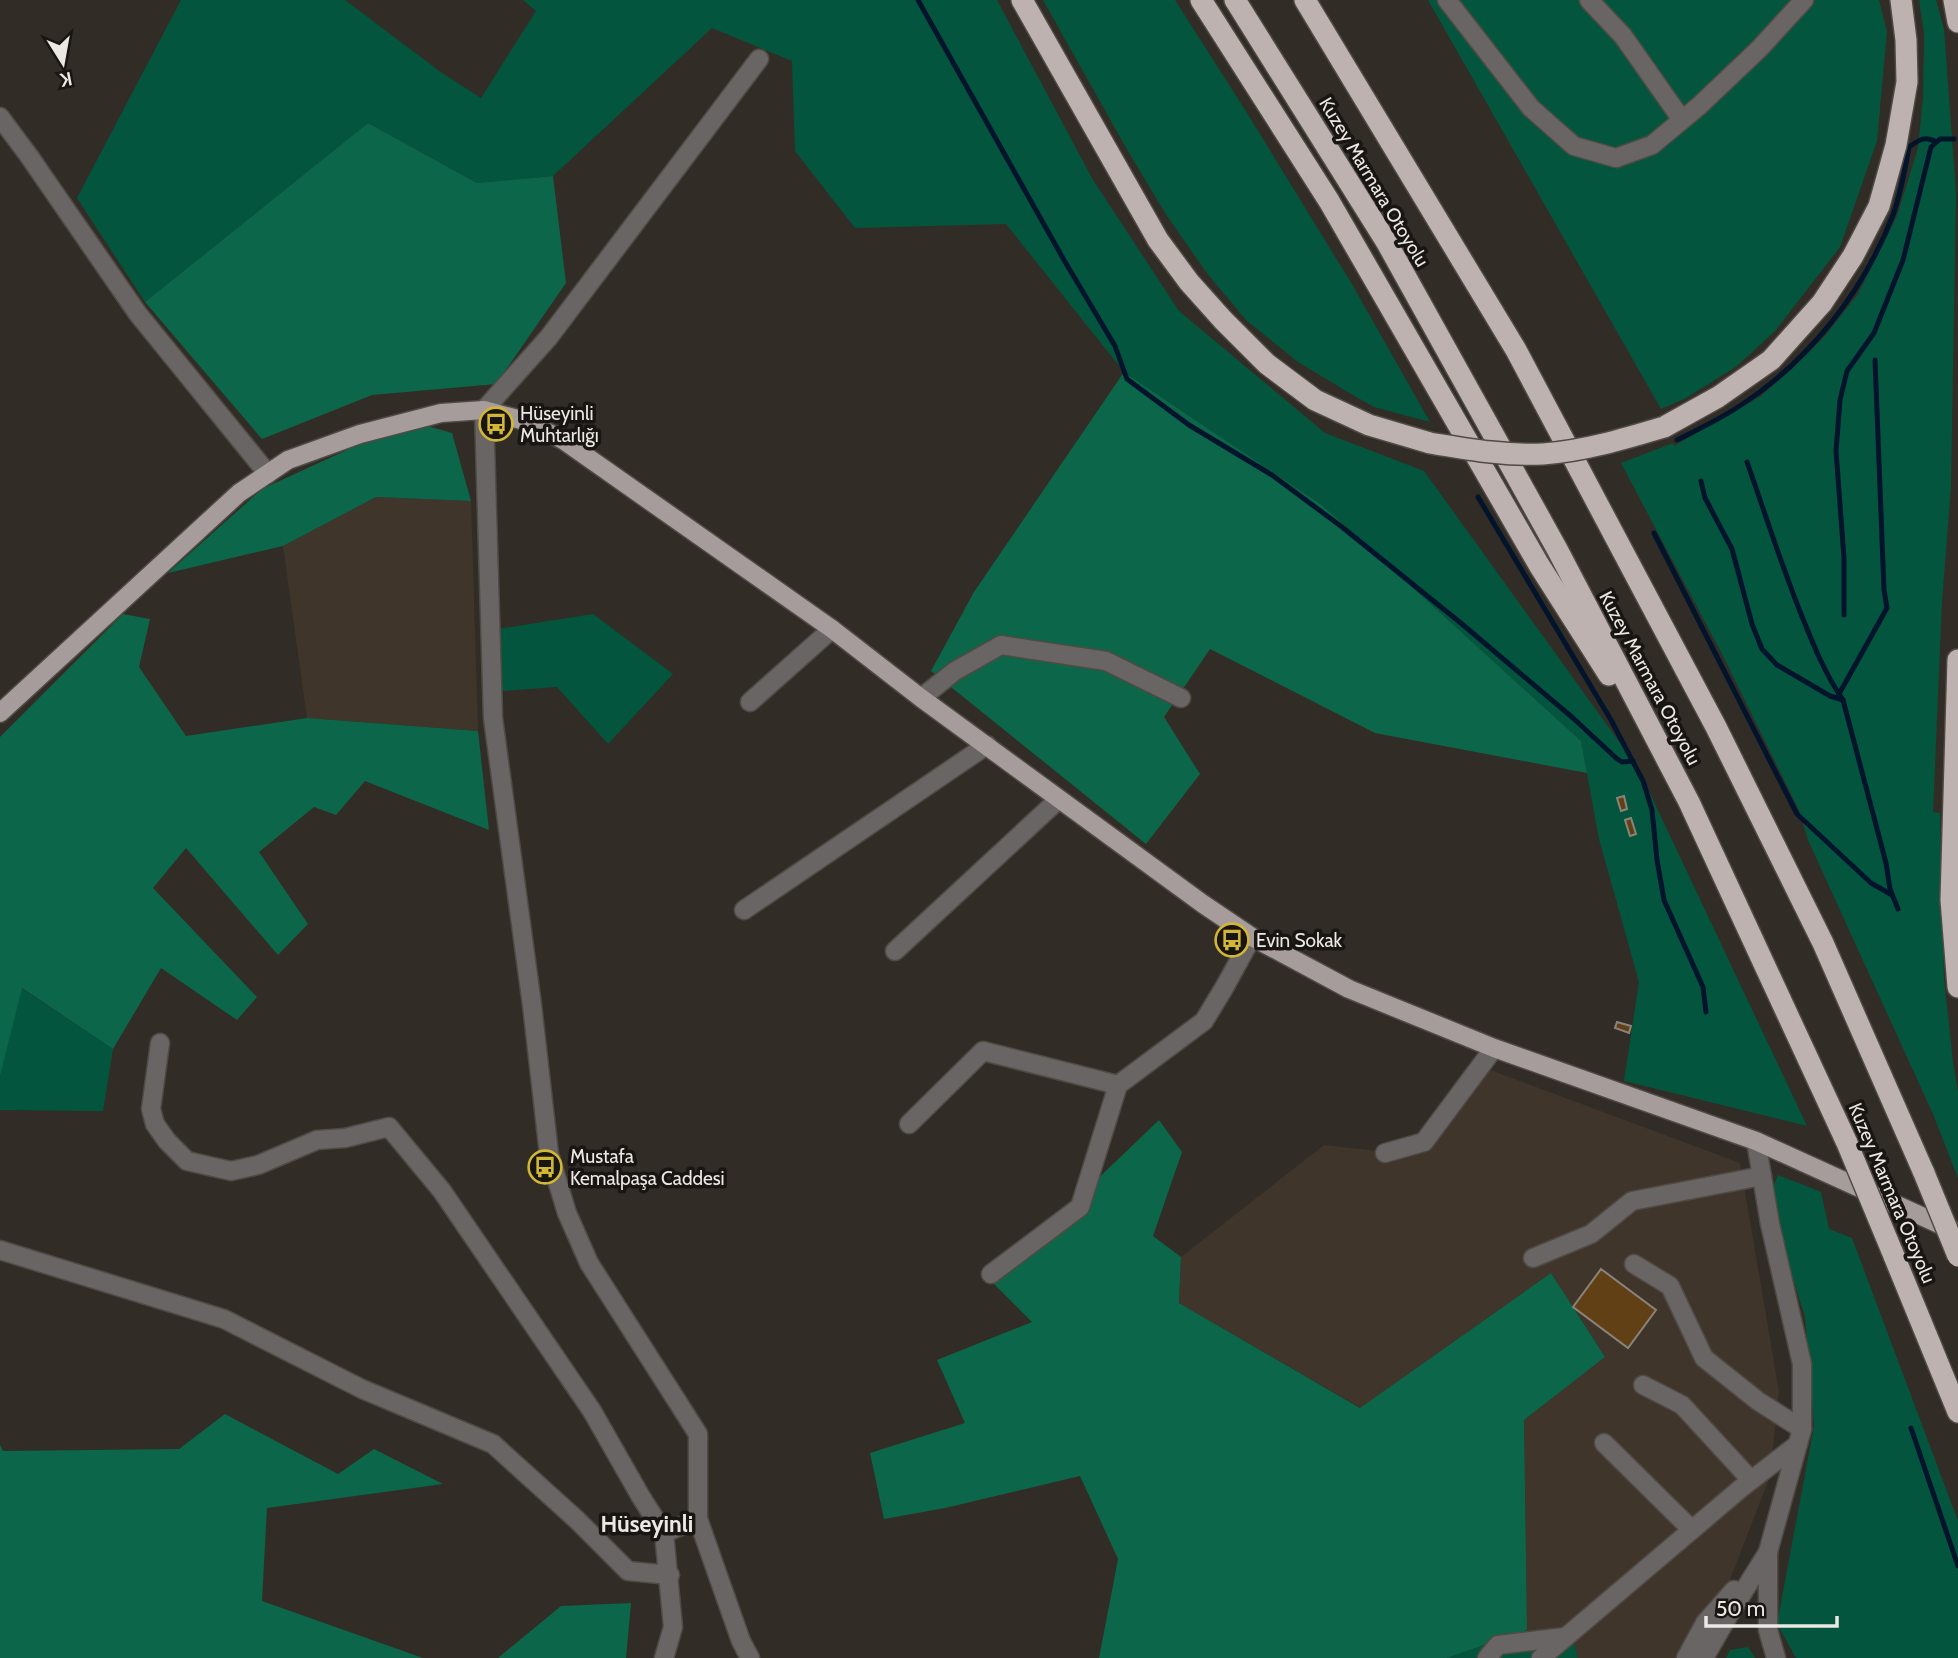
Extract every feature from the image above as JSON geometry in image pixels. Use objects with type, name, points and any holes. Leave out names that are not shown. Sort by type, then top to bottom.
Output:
[{"type":"highway","points":[[1022,0],[1158,240],[1189,282],[1267,363],[1315,400],[1369,425],[1430,443],[1485,451],[1542,454],[1588,448],[1664,427],[1718,397],[1770,360],[1822,303],[1853,256],[1879,206],[1896,145],[1907,82],[1901,0]]},
{"type":"highway","points":[[1201,0],[1329,201],[1539,565],[1689,802]]},
{"type":"highway","name":"Kuzey Marmara Otoyolu","points":[[1235,0],[1387,243],[1557,549],[1689,802],[1847,1143],[1958,1412]]},
{"type":"highway","name":"Kuzey Marmara Otoyolu","points":[[1305,0],[1516,350],[1716,727],[1823,943],[1958,1255]]},
{"type":"highway","points":[[1954,0],[1958,22]]},
{"type":"highway","points":[[1958,660],[1951,900],[1958,987]]},
{"type":"main road","points":[[0,713],[239,493],[288,460],[360,434],[440,413],[484,410],[525,421],[562,440],[832,629],[921,698],[1252,937],[1349,989],[1494,1048],[1756,1141],[1958,1233]]},
{"type":"street","points":[[1447,0],[1531,108],[1574,146],[1616,158],[1652,145],[1682,120],[1759,49],[1804,0]]},
{"type":"street","points":[[1589,0],[1623,36],[1682,120]]},
{"type":"street","points":[[750,1658],[741,1641],[698,1519],[698,1434],[589,1263],[567,1213],[549,1154],[532,1005],[493,718],[484,410],[549,337],[759,59]]},
{"type":"street","points":[[0,117],[138,314],[268,474]]},
{"type":"street","points":[[750,702],[832,629]]},
{"type":"street","points":[[921,698],[955,671],[1001,645],[1106,661],[1181,698]]},
{"type":"street","points":[[744,910],[987,746]]},
{"type":"street","points":[[895,951],[1059,799]]},
{"type":"street","points":[[991,1274],[1080,1207],[1118,1085],[1204,1021],[1252,937]]},
{"type":"street","points":[[160,1043],[151,1109],[161,1133],[187,1161],[231,1171],[258,1166],[317,1140],[345,1138],[389,1127],[442,1191],[592,1411],[664,1533],[673,1627],[664,1658]]},
{"type":"street","points":[[1385,1153],[1423,1142],[1494,1048]]},
{"type":"street","points":[[909,1124],[983,1051],[1118,1085]]},
{"type":"street","points":[[1756,1141],[1770,1224],[1802,1364],[1800,1436],[1768,1552],[1768,1630],[1776,1658]]},
{"type":"street","points":[[1533,1258],[1591,1234],[1632,1201],[1762,1175]]},
{"type":"street","points":[[0,1250],[223,1320],[362,1389],[493,1444],[577,1520],[628,1571],[670,1575]]},
{"type":"street","points":[[1633,1264],[1670,1286],[1704,1358],[1800,1436]]},
{"type":"street","points":[[1643,1385],[1682,1405],[1751,1480]]},
{"type":"street","points":[[1541,1658],[1800,1436]]},
{"type":"street","points":[[1604,1443],[1692,1530]]},
{"type":"street","points":[[664,1533],[698,1519]]},
{"type":"street","points":[[1686,1658],[1704,1623],[1768,1552]]},
{"type":"street","points":[[1704,1658],[1768,1552]]},
{"type":"street","points":[[1487,1658],[1498,1645],[1565,1637]]},
{"type":"shaded area","points":[[376,497],[471,501],[478,731],[307,718],[283,546]]},
{"type":"shaded area","points":[[1485,1068],[1740,1163],[1779,1391],[1770,1476],[1700,1658],[1578,1658],[1572,1636],[1532,1645],[1527,1630],[1524,1420],[1605,1357],[1551,1273],[1361,1408],[1179,1303],[1181,1257],[1324,1145],[1415,1155]]},
{"type":"green space","points":[[181,0],[345,0],[442,73],[481,98],[536,11],[523,0],[997,0],[1093,180],[1179,311],[1325,433],[1424,471],[1638,768],[1807,1126],[1624,1081],[1639,982],[1599,839],[1581,741],[1322,505],[1124,372],[1006,224],[855,228],[795,151],[792,61],[712,28],[553,176],[477,183],[368,123],[145,302],[77,198]]},
{"type":"green space","points":[[1043,0],[1175,0],[1353,286],[1430,422],[1374,407],[1298,362],[1246,320],[1206,272],[1165,213]]},
{"type":"green space","points":[[1428,0],[1879,0],[1887,32],[1877,141],[1840,247],[1775,331],[1737,366],[1686,398],[1661,409]]},
{"type":"green space","points":[[1919,0],[1936,0],[1944,29],[1956,193],[1951,486],[1942,602],[1933,812],[1940,813],[1944,978],[1958,1093],[1958,1178],[1933,1114],[1808,840],[1799,810],[1722,654],[1621,463],[1673,443],[1674,446],[1761,396],[1825,336],[1858,294],[1897,216],[1918,148],[1923,98],[1924,33]]},
{"type":"green space","points":[[368,123],[477,183],[553,176],[566,283],[496,384],[372,395],[262,439],[145,302]]},
{"type":"green space","points":[[1124,372],[1322,505],[1581,741],[1587,773],[1375,733],[1210,649],[1164,717],[1200,774],[1146,844],[931,671],[974,592]]},
{"type":"green space","points":[[410,421],[452,433],[471,501],[376,497],[283,546],[168,573],[262,489]]},
{"type":"green space","points":[[123,614],[150,619],[139,667],[186,736],[307,718],[478,731],[489,830],[365,781],[336,815],[314,807],[259,852],[308,924],[278,955],[186,848],[153,888],[257,997],[237,1020],[161,968],[113,1049],[22,988],[0,1076],[0,737]]},
{"type":"green space","points":[[593,614],[673,674],[608,744],[557,687],[502,691],[498,629]]},
{"type":"green space","points":[[21,988],[113,1049],[103,1111],[0,1110],[0,1076]]},
{"type":"green space","points":[[1159,1120],[1182,1152],[1153,1236],[1181,1257],[1179,1303],[1360,1408],[1551,1273],[1605,1357],[1524,1420],[1527,1630],[1447,1658],[1099,1658],[1118,1559],[1080,1476],[945,1508],[884,1519],[870,1453],[965,1423],[937,1360],[1032,1322],[991,1281]]},
{"type":"green space","points":[[1778,1175],[1821,1192],[1829,1229],[1852,1238],[1958,1521],[1958,1658],[1796,1658],[1777,1624],[1814,1426],[1805,1317],[1768,1199]]},
{"type":"green space","points":[[225,1414],[338,1474],[374,1449],[443,1484],[267,1508],[262,1601],[423,1658],[0,1658],[0,1445],[3,1451],[179,1449]]},
{"type":"green space","points":[[631,1603],[626,1658],[498,1658],[561,1606]]},
{"type":"green space","points":[[1527,1630],[1532,1645],[1572,1636],[1578,1658],[1447,1658]]},
{"type":"green space","points":[[1748,1647],[1755,1658],[1726,1658],[1730,1650]]},
{"type":"building","points":[[1624,796],[1627,809],[1621,811],[1617,798]]},
{"type":"building","points":[[1631,818],[1636,834],[1630,836],[1625,820]]},
{"type":"building","points":[[1617,1022],[1631,1026],[1629,1033],[1615,1028]]},
{"type":"building","points":[[1601,1269],[1656,1310],[1628,1348],[1573,1307]]},
{"type":"waterway","points":[[918,0],[1115,346],[1127,379],[1189,425],[1272,475],[1342,527],[1462,624],[1616,758],[1622,762],[1633,761]]},
{"type":"waterway","points":[[1844,615],[1844,558],[1836,451],[1840,400],[1847,371],[1874,333],[1903,260],[1931,147],[1940,139],[1954,139]]},
{"type":"waterway","points":[[1677,440],[1723,416],[1764,389],[1810,347],[1849,298],[1881,244],[1898,198],[1909,147],[1919,140],[1936,142]]},
{"type":"waterway","points":[[1839,694],[1887,608],[1884,590],[1875,360]]},
{"type":"waterway","points":[[1747,462],[1806,625],[1825,669],[1843,700],[1886,863],[1890,889],[1898,909]]},
{"type":"waterway","points":[[1701,481],[1705,498],[1732,549],[1752,624],[1762,649],[1777,665],[1830,696],[1843,700]]},
{"type":"waterway","points":[[1478,497],[1611,720],[1643,781],[1652,810],[1664,900],[1703,987],[1706,1012]]},
{"type":"waterway","points":[[1654,533],[1797,814],[1871,883],[1892,895]]},
{"type":"waterway","points":[[1911,1428],[1958,1566]]},
{"type":"place","name":"Hüseyinli Muhtarlığı","points":[[496,424]]},
{"type":"place","name":"Evin Sokak","points":[[1232,940]]},
{"type":"place","name":"Mustafa Kemalpaşa Caddesi","points":[[545,1167]]},
{"type":"district","name":"Hüseyinli","points":[[647,1524]]}]
